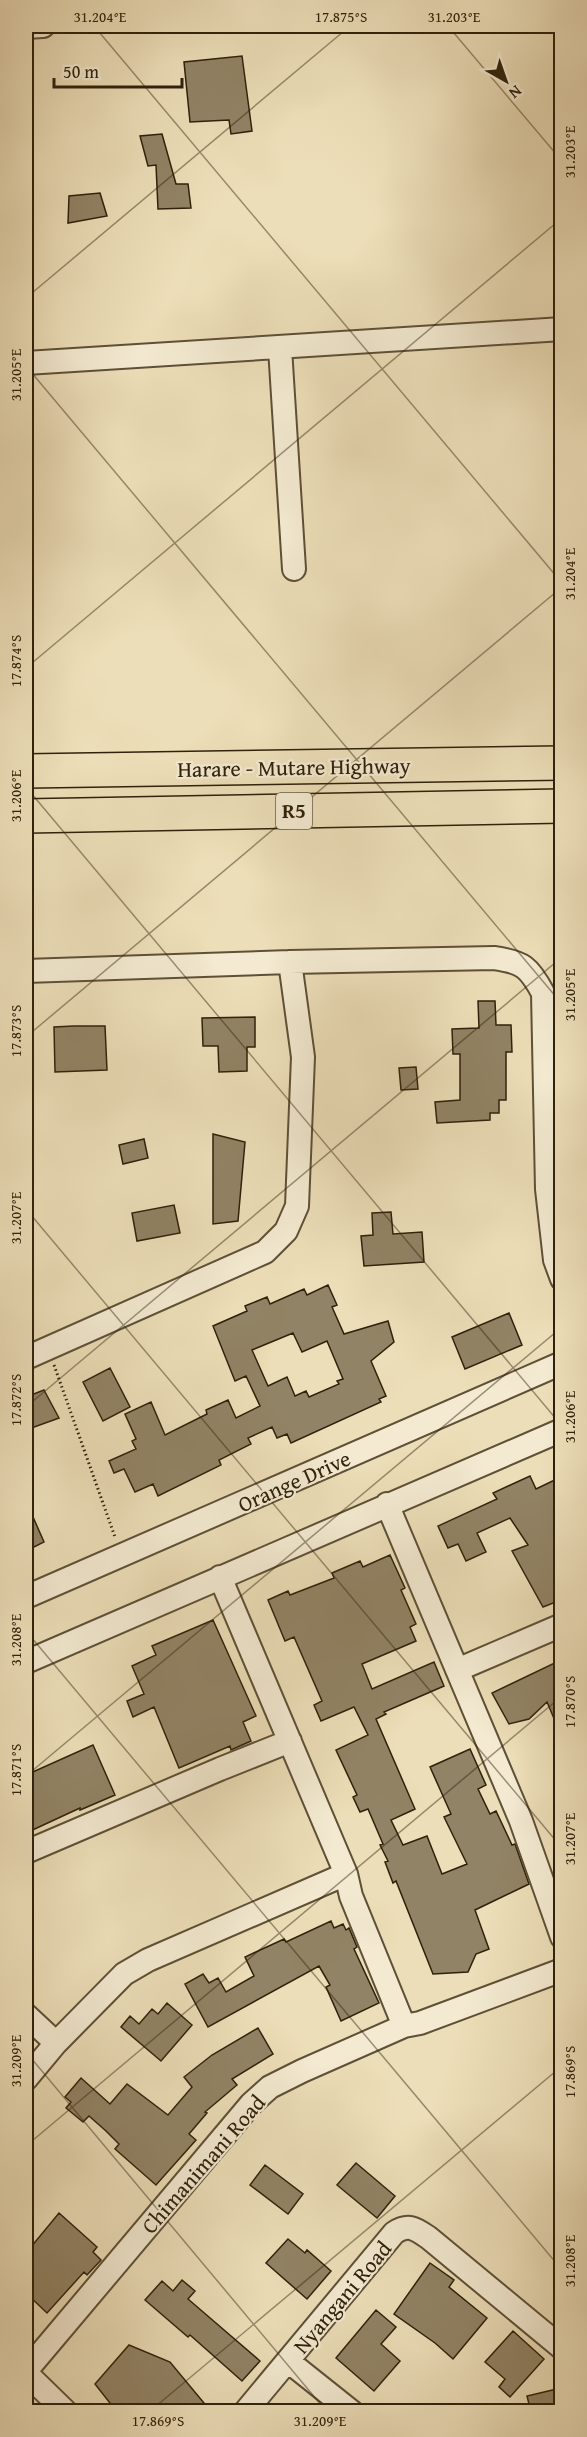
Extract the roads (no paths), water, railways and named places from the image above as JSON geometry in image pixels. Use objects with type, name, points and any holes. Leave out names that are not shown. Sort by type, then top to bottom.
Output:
[{"type":"highway","name":"Harare - Mutare Highway","points":[[26,771],[561,763]]},
{"type":"highway","name":"Harare - Mutare Highway","points":[[26,816],[561,806]]},
{"type":"street","points":[[26,27],[43,26]]},
{"type":"street","points":[[26,363],[561,329]]},
{"type":"street","points":[[280,348],[294,569]]},
{"type":"street","points":[[26,971],[494,958],[517,962],[534,976],[543,993],[547,1189],[555,1260],[561,1279]]},
{"type":"street","points":[[26,1358],[265,1252],[286,1231],[297,1206],[303,1057],[290,962]]},
{"type":"street","name":"Orange Drive","points":[[26,1597],[561,1364]]},
{"type":"street","points":[[26,1662],[561,1430]]},
{"type":"street","points":[[387,1504],[521,1821],[561,1937]]},
{"type":"street","points":[[220,1576],[346,1874],[351,1896],[404,2026]]},
{"type":"street","points":[[457,1670],[561,1625]]},
{"type":"street","points":[[26,1852],[290,1741]]},
{"type":"street","points":[[26,2079],[56,2043],[124,1974],[148,1960],[346,1874]]},
{"type":"street","name":"Chimanimani Road","points":[[26,2372],[251,2104],[270,2087],[404,2026],[420,2024],[561,1970]]},
{"type":"street","points":[[26,2016],[56,2043]]},
{"type":"street","name":"Nyangani Road","points":[[245,2412],[394,2233],[406,2227],[412,2227],[429,2238],[561,2348]]},
{"type":"street","points":[[288,2361],[352,2412]]},
{"type":"street","points":[[26,2372],[66,2412]]}]
